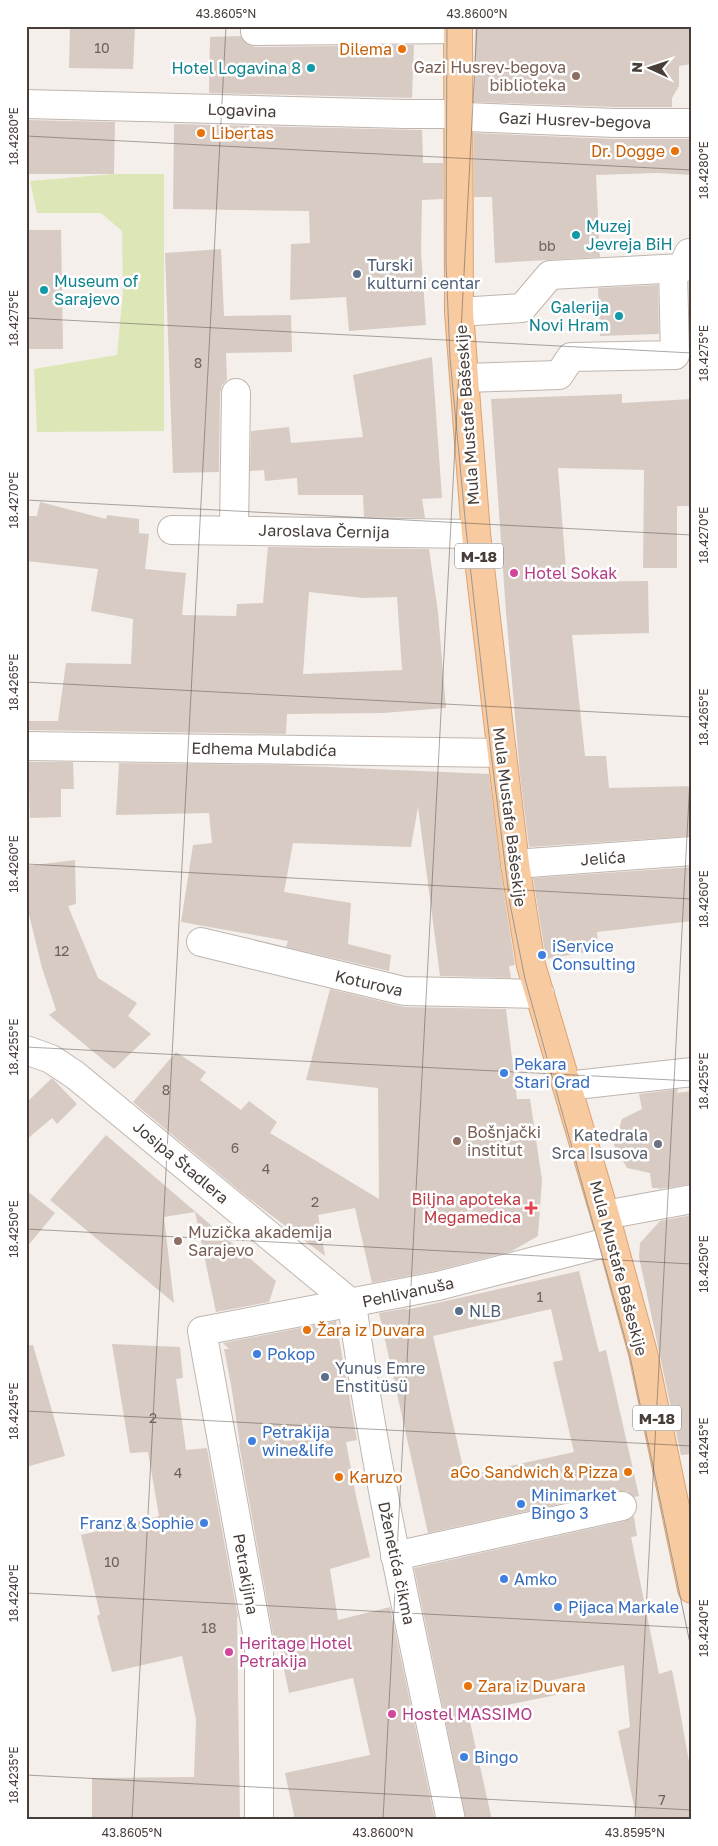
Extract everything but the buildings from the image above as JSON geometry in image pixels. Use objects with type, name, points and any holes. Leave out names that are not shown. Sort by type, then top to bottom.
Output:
[{"type":"main road","name":"Mula Mustafe Bašeskije","points":[[458,28],[459,312],[476,534],[515,864],[531,965],[605,1215],[643,1353],[692,1589]]},
{"type":"street","points":[[255,31],[458,28]]},
{"type":"street","name":"Logavina","points":[[26,104],[458,114]]},
{"type":"street","name":"Gazi Husrev-begova","points":[[458,114],[466,117],[548,121],[616,123],[692,122]]},
{"type":"street","points":[[459,312],[522,308],[550,274],[681,261],[675,355],[571,357],[559,375],[464,378]]},
{"type":"street","points":[[234,530],[236,393]]},
{"type":"street","name":"Jaroslava Černija","points":[[172,530],[476,534]]},
{"type":"street","name":"Edhema Mulabdića","points":[[26,746],[502,753]]},
{"type":"street","name":"Jelića","points":[[515,864],[692,852]]},
{"type":"street","name":"Koturova","points":[[201,942],[404,991],[540,994]]},
{"type":"street","name":"Josipa Štadlera","points":[[26,1050],[51,1059],[76,1075],[352,1304]]},
{"type":"street","points":[[567,1086],[692,1072]]},
{"type":"street","points":[[605,1215],[692,1199]]},
{"type":"street","name":"Pehlivanuša","points":[[202,1331],[352,1304],[438,1286],[612,1241]]},
{"type":"street","name":"Dženetića čikma","points":[[352,1304],[371,1429],[395,1556],[451,1820]]},
{"type":"street","name":"Petrakijina","points":[[202,1331],[259,1644],[259,1820]]},
{"type":"street","points":[[395,1556],[622,1506]]},
{"type":"green space","points":[[114,174],[164,174],[164,431],[37,432],[34,369],[117,355],[123,292],[122,231],[101,213],[37,213],[30,181]]},
{"type":"tram line","points":[[447,26],[446,262],[450,358],[466,529],[510,904],[525,979],[630,1356],[692,1653]]},
{"type":"place","name":"Dilema","points":[[402,49]]},
{"type":"place","name":"Hotel Logavina 8","points":[[311,68]]},
{"type":"place","name":"Gazi Husrev-begova biblioteka","points":[[576,76]]},
{"type":"place","name":"Libertas","points":[[201,133]]},
{"type":"place","name":"Dr. Dogge","points":[[675,151]]},
{"type":"place","name":"Muzej Jevreja BiH","points":[[576,235]]},
{"type":"place","name":"Turski kulturni centar","points":[[357,274]]},
{"type":"place","name":"Museum of Sarajevo","points":[[44,290]]},
{"type":"place","name":"Galerija Novi Hram","points":[[619,316]]},
{"type":"place","name":"Hotel Sokak","points":[[514,573]]},
{"type":"place","name":"iService Consulting","points":[[542,955]]},
{"type":"place","name":"Pekara Stari Grad","points":[[504,1073]]},
{"type":"place","name":"Bošnjački institut","points":[[457,1141]]},
{"type":"place","name":"Katedrala Srca Isusova","points":[[658,1144]]},
{"type":"place","name":"Biljna apoteka Megamedica","points":[[531,1208]]},
{"type":"place","name":"Muzička akademija Sarajevo","points":[[178,1241]]},
{"type":"place","name":"NLB","points":[[459,1311]]},
{"type":"place","name":"Žara iz Duvara","points":[[307,1330]]},
{"type":"place","name":"Pokop","points":[[257,1354]]},
{"type":"place","name":"Yunus Emre Enstitüsü","points":[[325,1377]]},
{"type":"place","name":"Petrakija wine&life","points":[[252,1441]]},
{"type":"place","name":"aGo Sandwich & Pizza","points":[[628,1472]]},
{"type":"place","name":"Karuzo","points":[[339,1477]]},
{"type":"place","name":"Minimarket Bingo 3","points":[[521,1504]]},
{"type":"place","name":"Franz & Sophie","points":[[204,1523]]},
{"type":"place","name":"Amko","points":[[504,1579]]},
{"type":"place","name":"Pijaca Markale","points":[[558,1607]]},
{"type":"place","name":"Heritage Hotel Petrakija","points":[[229,1652]]},
{"type":"place","name":"Zara iz Duvara","points":[[468,1686]]},
{"type":"place","name":"Hostel MASSIMO","points":[[392,1714]]},
{"type":"place","name":"Bingo","points":[[464,1757]]}]
